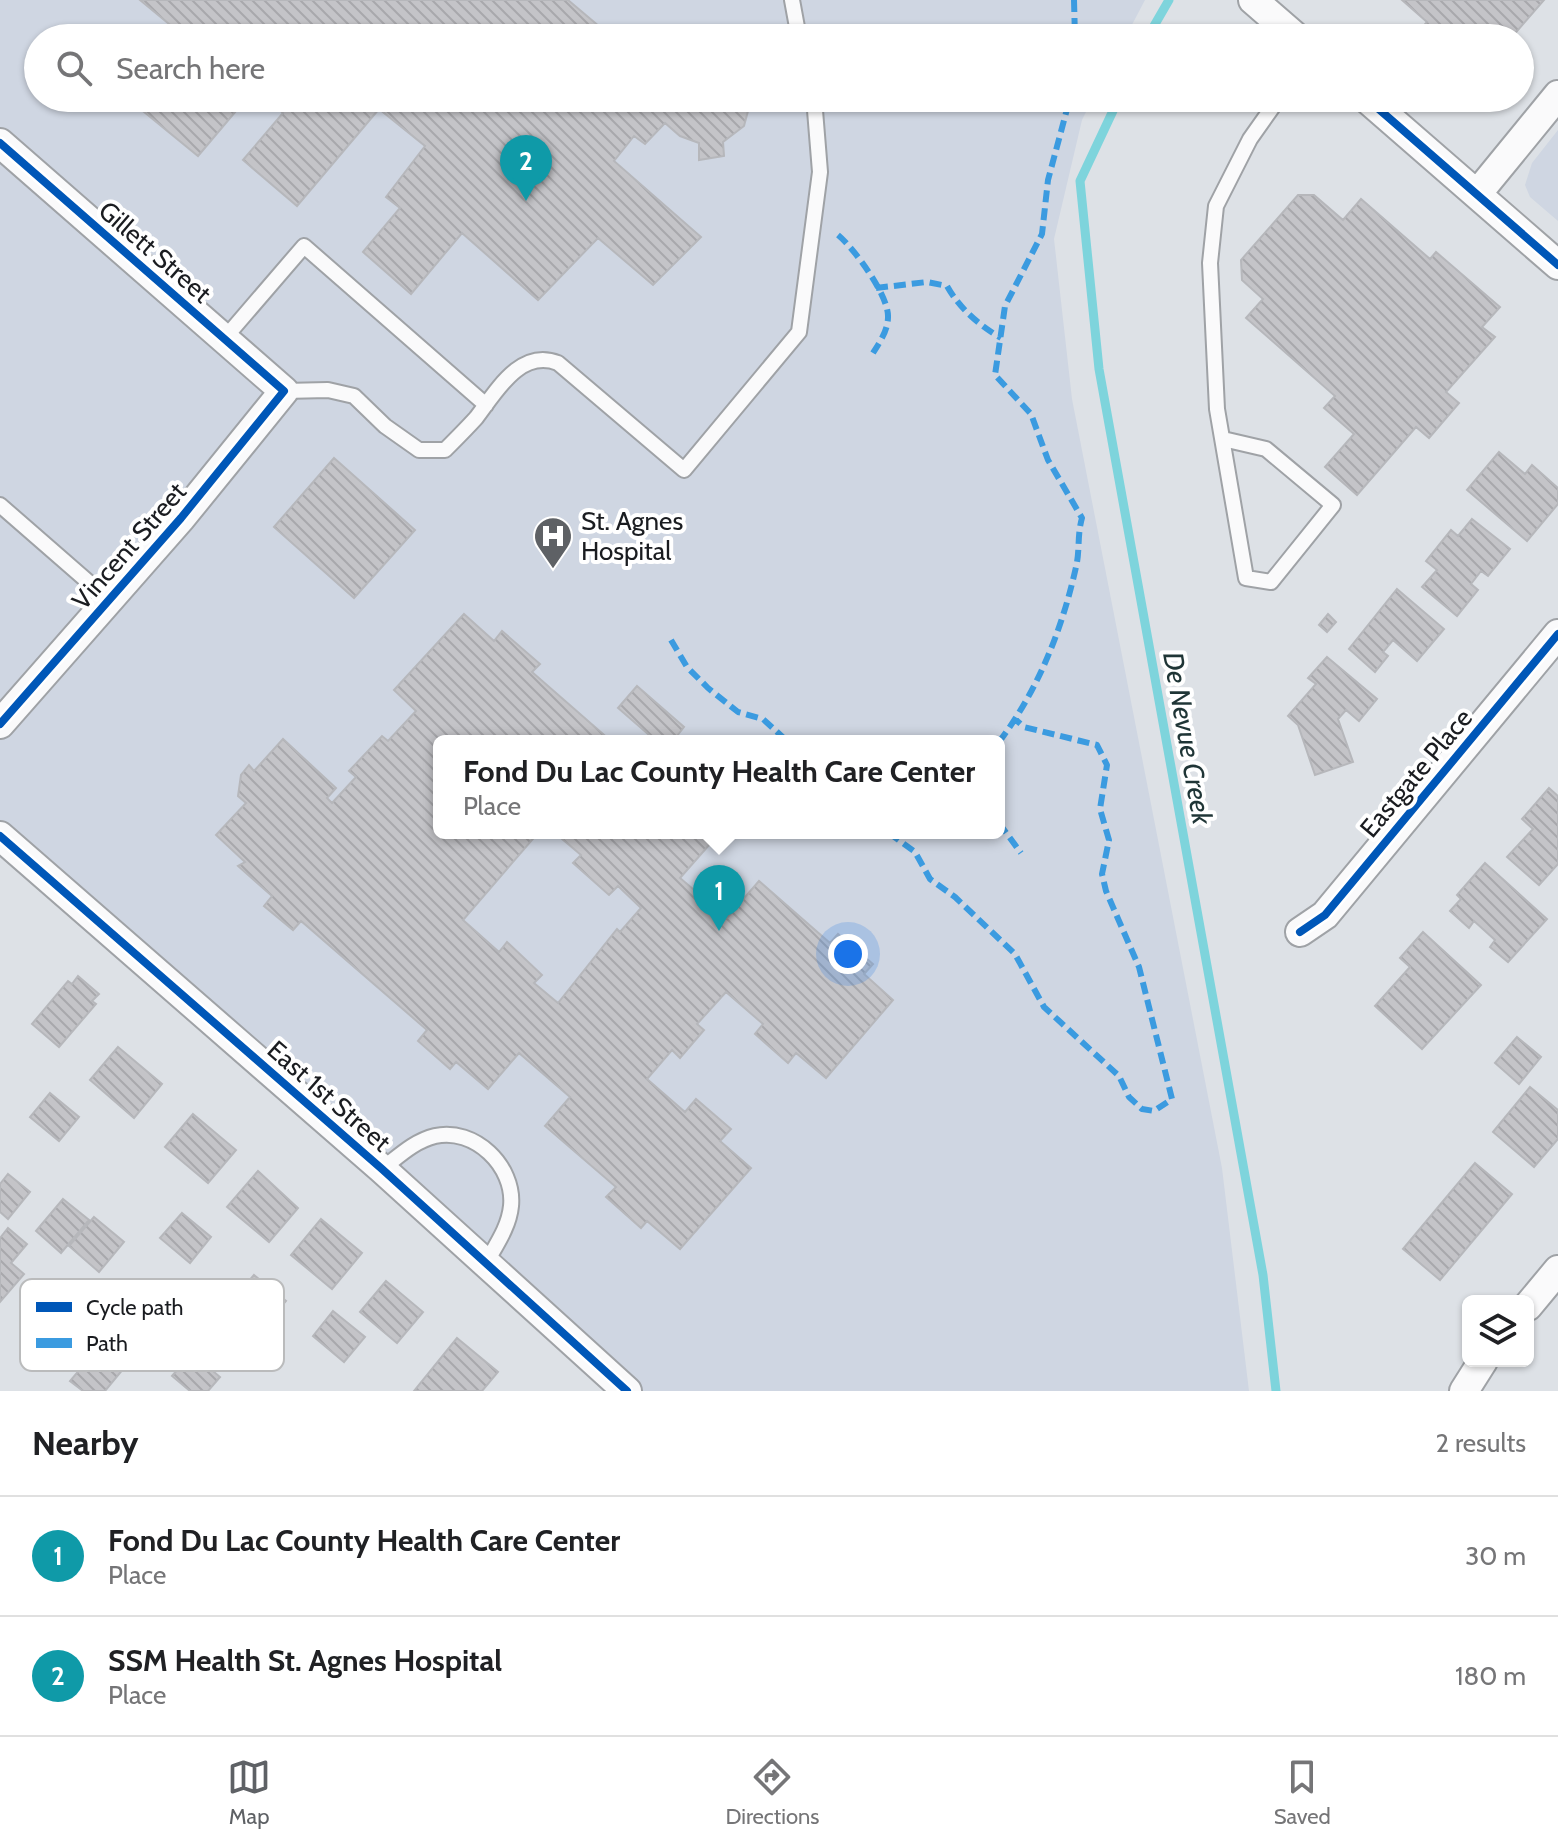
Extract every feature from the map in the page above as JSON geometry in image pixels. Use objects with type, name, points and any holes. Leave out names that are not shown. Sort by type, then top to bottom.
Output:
[{"type":"street","points":[[1253,0],[1281,24]]},
{"type":"street","points":[[1477,194],[1558,95]]},
{"type":"street","points":[[1382,112],[1558,265]]},
{"type":"street","name":"Gillett Street","points":[[0,143],[284,391]]},
{"type":"street","name":"Vincent Street","points":[[0,724],[109,600],[284,391]]},
{"type":"street","name":"Eastgate Place","points":[[1300,932],[1325,915],[1558,634]]},
{"type":"street","name":"East 1st Street","points":[[0,836],[382,1169],[486,1263],[613,1387]]},
{"type":"street","points":[[1534,1299],[1558,1270]]},
{"type":"street","points":[[1464,1391],[1479,1367]]},
{"type":"lane","points":[[792,0],[796,24]]},
{"type":"lane","points":[[284,391],[328,390],[354,396],[385,426],[419,450],[445,450],[508,376],[527,363],[545,358],[558,363],[684,470],[799,332],[820,172],[815,112]]},
{"type":"lane","points":[[1223,439],[1266,449],[1333,505],[1271,582],[1246,578],[1217,409],[1210,263],[1216,206],[1250,139],[1269,112]]},
{"type":"lane","points":[[224,339],[304,246],[486,405]]},
{"type":"lane","points":[[0,505],[109,600]]},
{"type":"lane","points":[[382,1169],[418,1142],[436,1136],[468,1138],[482,1147],[505,1174],[512,1203],[509,1220],[486,1263]]},
{"type":"shaded area","name":"St. Agnes Hospital","points":[[0,0],[1145,0],[1132,24],[24,24],[24,112],[1086,112],[1054,239],[1072,399],[1222,1168],[1249,1391],[627,1391],[0,836]]},
{"type":"shaded area","points":[[1558,130],[1558,221],[1530,197],[1525,185],[1532,163]]},
{"type":"building","points":[[140,0],[568,0],[596,24],[169,24]]},
{"type":"building","points":[[1402,0],[1544,0],[1523,24],[1425,24],[1427,22]]},
{"type":"building","points":[[144,112],[235,112],[198,156]]},
{"type":"building","points":[[376,112],[297,206],[243,160],[283,113]]},
{"type":"building","points":[[383,112],[748,112],[744,126],[723,142],[724,156],[699,160],[699,143],[680,136],[665,123],[645,144],[634,136],[614,161],[701,237],[653,285],[598,238],[538,300],[462,233],[411,294],[363,252],[400,208],[386,197],[425,146]]},
{"type":"building","points":[[1298,195],[1314,195],[1343,220],[1361,199],[1430,259],[1436,252],[1500,307],[1482,327],[1495,337],[1446,392],[1459,403],[1429,438],[1416,427],[1357,495],[1325,467],[1354,434],[1324,408],[1335,396],[1246,318],[1263,299],[1242,280],[1241,260]]},
{"type":"building","points":[[1499,452],[1525,474],[1532,465],[1558,488],[1558,504],[1527,541],[1467,490]]},
{"type":"building","points":[[334,458],[415,530],[354,598],[274,527]]},
{"type":"building","points":[[1472,519],[1510,549],[1488,576],[1481,571],[1471,584],[1478,590],[1457,616],[1422,587],[1437,570],[1426,561],[1451,530],[1458,536]]},
{"type":"building","points":[[1397,589],[1444,629],[1417,661],[1393,640],[1383,652],[1388,656],[1375,672],[1349,649]]},
{"type":"building","points":[[464,614],[494,641],[502,631],[540,664],[532,672],[604,735],[433,735],[433,839],[533,839],[463,920],[499,952],[507,942],[542,975],[534,983],[558,1003],[617,929],[620,932],[641,908],[618,886],[609,895],[573,863],[581,855],[562,839],[714,839],[680,878],[727,918],[759,881],[830,943],[838,934],[873,964],[864,974],[893,1000],[826,1078],[796,1053],[788,1063],[755,1034],[763,1024],[726,992],[697,1024],[704,1030],[680,1058],[672,1050],[647,1079],[685,1112],[696,1099],[731,1129],[720,1141],[751,1168],[680,1249],[647,1221],[641,1228],[606,1197],[616,1187],[545,1126],[570,1097],[519,1053],[488,1089],[456,1062],[450,1069],[418,1041],[427,1030],[301,921],[293,930],[264,906],[272,896],[238,866],[245,862],[216,835],[246,803],[238,796],[241,775],[249,765],[254,771],[283,739],[336,788],[327,798],[332,803],[356,777],[349,771],[382,736],[388,741],[416,711],[394,690]]},
{"type":"building","points":[[1328,614],[1336,622],[1327,632],[1319,625]]},
{"type":"building","points":[[1327,657],[1377,699],[1359,721],[1346,710],[1338,719],[1353,762],[1315,775],[1298,725],[1288,716],[1316,684],[1308,678]]},
{"type":"building","points":[[637,686],[684,727],[678,735],[649,735],[618,708]]},
{"type":"building","points":[[1549,788],[1558,796],[1558,864],[1539,885],[1507,857],[1533,829],[1522,819]]},
{"type":"building","points":[[1485,863],[1547,919],[1508,962],[1490,947],[1495,940],[1474,921],[1469,928],[1450,911],[1461,899],[1457,895]]},
{"type":"building","points":[[1423,932],[1481,985],[1422,1049],[1375,1006],[1410,967],[1400,958]]},
{"type":"building","points":[[78,976],[99,994],[92,1001],[96,1004],[59,1047],[32,1024],[68,981],[72,984]]},
{"type":"building","points":[[1517,1037],[1541,1057],[1519,1084],[1495,1063]]},
{"type":"building","points":[[118,1047],[162,1084],[134,1118],[90,1080]]},
{"type":"building","points":[[1530,1087],[1558,1110],[1558,1139],[1534,1167],[1493,1132]]},
{"type":"building","points":[[50,1093],[79,1117],[59,1141],[30,1117]]},
{"type":"building","points":[[193,1114],[236,1150],[208,1183],[165,1147]]},
{"type":"building","points":[[1475,1163],[1512,1194],[1440,1280],[1403,1249]]},
{"type":"building","points":[[258,1171],[298,1208],[269,1242],[227,1207]]},
{"type":"building","points":[[8,1174],[30,1192],[8,1219],[0,1212],[0,1184]]},
{"type":"building","points":[[63,1199],[89,1220],[61,1253],[36,1231]]},
{"type":"building","points":[[182,1213],[211,1237],[190,1263],[160,1238]]},
{"type":"building","points":[[94,1217],[124,1242],[99,1272],[69,1246]]},
{"type":"building","points":[[321,1219],[362,1253],[332,1289],[291,1255]]},
{"type":"building","points":[[8,1228],[27,1244],[11,1263],[24,1274],[0,1302],[0,1238]]},
{"type":"building","points":[[386,1281],[423,1312],[397,1343],[360,1312]]},
{"type":"building","points":[[333,1311],[365,1337],[344,1362],[313,1336]]},
{"type":"building","points":[[457,1338],[498,1372],[482,1391],[414,1391]]},
{"type":"building","points":[[78,1371],[122,1371],[105,1391],[83,1391],[70,1381]]},
{"type":"building","points":[[176,1371],[213,1371],[220,1377],[208,1391],[190,1391],[172,1376]]},
{"type":"waterway","name":"De Nevue Creek","points":[[1155,24],[1169,0]]},
{"type":"waterway","name":"De Nevue Creek","points":[[1112,112],[1080,181],[1099,369],[1263,1275],[1276,1391]]},
{"type":"marked path","points":[[1074,0],[1075,24]]},
{"type":"marked path","points":[[1004,735],[1037,680],[1064,614],[1076,567],[1082,518],[1048,460],[1031,414],[995,375],[1005,306],[1042,234],[1048,180],[1066,112]]},
{"type":"marked path","points":[[838,235],[869,273],[887,308],[887,327],[873,353]]},
{"type":"marked path","points":[[876,288],[927,282],[947,286],[971,316],[1001,338]]},
{"type":"marked path","points":[[671,640],[687,667],[708,688],[738,712],[763,719],[780,735]]},
{"type":"marked path","points":[[897,839],[915,852],[930,879],[955,897],[1015,954],[1044,1007],[1119,1076],[1129,1097],[1142,1109],[1154,1111],[1172,1099],[1139,967],[1106,891],[1102,874],[1109,840],[1100,809],[1107,765],[1097,745],[1024,727],[1016,720]]},
{"type":"marked path","points":[[1005,831],[1021,853]]},
{"type":"cycle path","points":[[1382,112],[1558,265]]},
{"type":"cycle path","points":[[0,143],[284,391],[181,518],[0,724]]},
{"type":"cycle path","points":[[1300,932],[1325,915],[1558,634]]},
{"type":"cycle path","points":[[0,836],[382,1169],[627,1391]]},
{"type":"place","name":"SSM Health St. Agnes Hospital","points":[[526,201]]},
{"type":"place","name":"St. Agnes Hospital","points":[[553,570]]},
{"type":"place","name":"Fond Du Lac County Health Care Center","points":[[719,931]]}]
